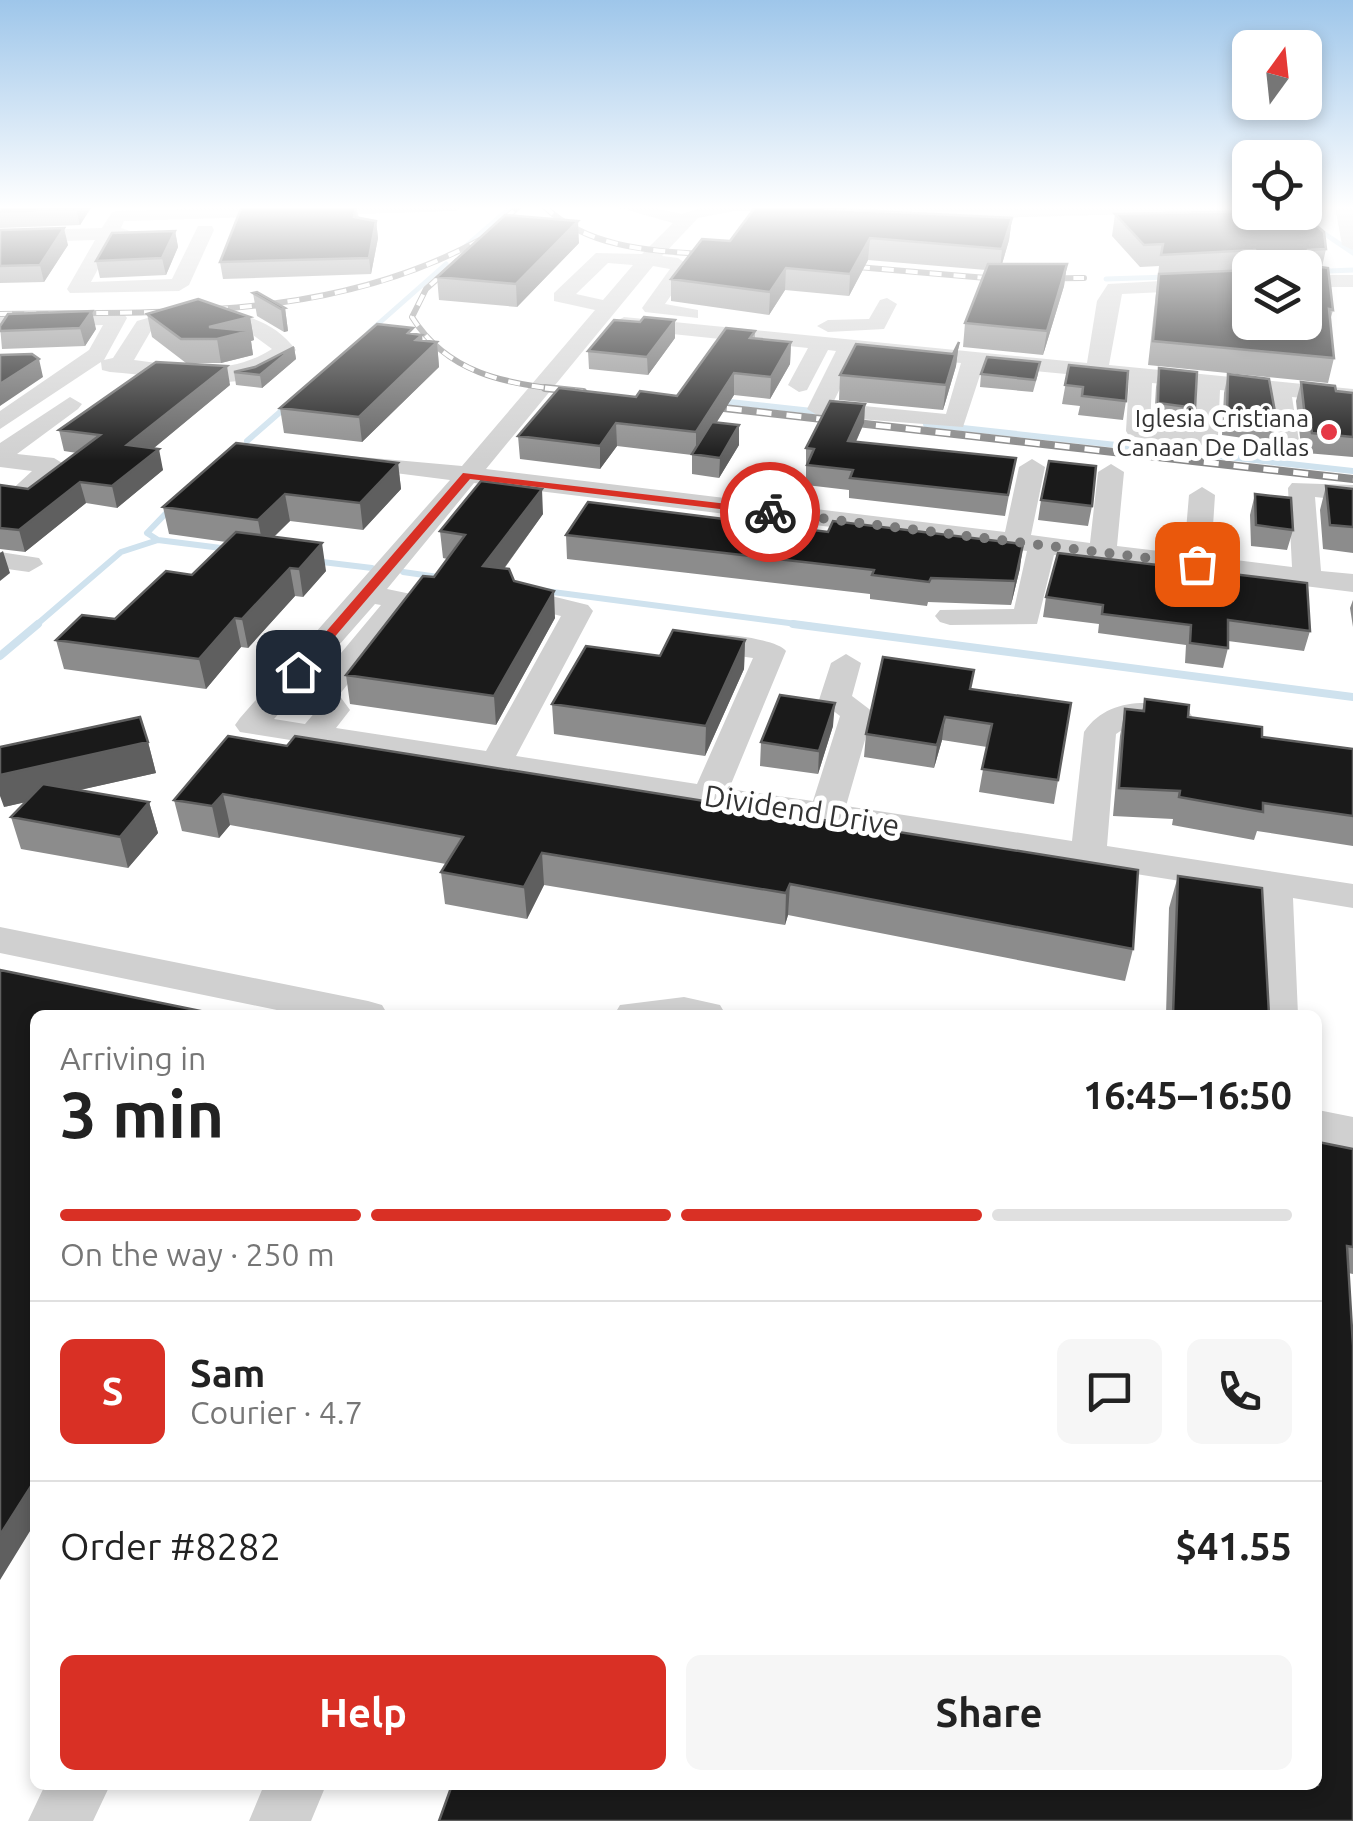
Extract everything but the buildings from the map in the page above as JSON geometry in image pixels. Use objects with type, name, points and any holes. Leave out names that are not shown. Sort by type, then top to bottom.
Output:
[{"type":"street","points":[[567,291],[561,297],[563,301],[603,314],[813,337],[877,324],[887,304]]},
{"type":"street","points":[[314,734],[334,710],[322,695],[401,600],[368,594],[622,291]]},
{"type":"street","points":[[664,291],[652,308],[813,337],[847,352],[1140,374],[1279,394],[1353,396]]},
{"type":"street","points":[[1097,370],[1107,301],[1113,291]]},
{"type":"street","points":[[52,361],[107,363],[234,378],[285,350],[280,342],[239,318],[214,317]]},
{"type":"street","points":[[0,322],[117,318],[107,363],[113,372],[11,437],[0,458],[54,466],[20,494]]},
{"type":"street","points":[[0,422],[107,363],[131,354],[144,325],[151,322]]},
{"type":"street","points":[[799,384],[813,337]]},
{"type":"street","points":[[847,352],[820,408],[955,422],[972,364]]},
{"type":"street","points":[[1140,374],[1138,430],[1155,435],[1198,440],[1206,436],[1215,387]]},
{"type":"street","points":[[1279,394],[1287,441]]},
{"type":"street","points":[[312,456],[601,491],[591,507],[595,511],[810,539],[820,536],[827,519],[1353,583]]},
{"type":"street","points":[[950,616],[1028,618],[1032,466]]},
{"type":"street","points":[[1103,552],[1112,472]]},
{"type":"street","points":[[1307,577],[1301,488],[1353,493]]},
{"type":"street","points":[[1197,564],[1202,495]]},
{"type":"street","points":[[0,560],[29,564]]},
{"type":"street","name":"Dividend Drive","points":[[368,594],[251,725],[1353,896]]},
{"type":"street","points":[[510,765],[578,612],[527,599]]},
{"type":"street","points":[[691,641],[770,651],[709,796]]},
{"type":"street","points":[[510,765],[586,651]]},
{"type":"street","points":[[826,814],[857,712],[835,700],[846,662]]},
{"type":"street","points":[[1088,855],[1100,732],[1109,720],[1131,710],[1210,722]]},
{"type":"street","points":[[1274,884],[1278,1010]]},
{"type":"street","points":[[0,940],[343,1010]]},
{"type":"street","points":[[1322,1127],[1353,1132]]},
{"type":"street","points":[[59,1821],[76,1790]]},
{"type":"street","points":[[280,1821],[293,1790]]},
{"type":"waterway","points":[[369,332],[415,291]]},
{"type":"waterway","points":[[730,402],[821,412]]},
{"type":"waterway","points":[[247,441],[287,406]]},
{"type":"waterway","points":[[926,424],[1353,471]]},
{"type":"waterway","points":[[158,540],[147,533],[171,508]]},
{"type":"waterway","points":[[35,626],[121,552],[158,540]]},
{"type":"waterway","points":[[158,540],[229,549]]},
{"type":"waterway","points":[[314,561],[372,568]]},
{"type":"waterway","points":[[403,572],[445,578]]},
{"type":"waterway","points":[[545,591],[812,626]]},
{"type":"waterway","points":[[0,656],[38,624]]},
{"type":"waterway","points":[[793,624],[1353,697]]},
{"type":"railway","points":[[0,314],[246,307],[342,291]]},
{"type":"railway","points":[[425,291],[412,317],[442,351],[500,379],[566,390]]},
{"type":"railway","points":[[545,388],[583,392]]},
{"type":"railway","points":[[697,405],[1353,479]]},
{"type":"way so far","points":[[770,512],[1197,564]]},
{"type":"place","name":"Iglesia Cristiana Canaan De Dallas","points":[[1329,432]]},
{"type":"route","points":[[298,672],[467,475],[770,512]]}]
